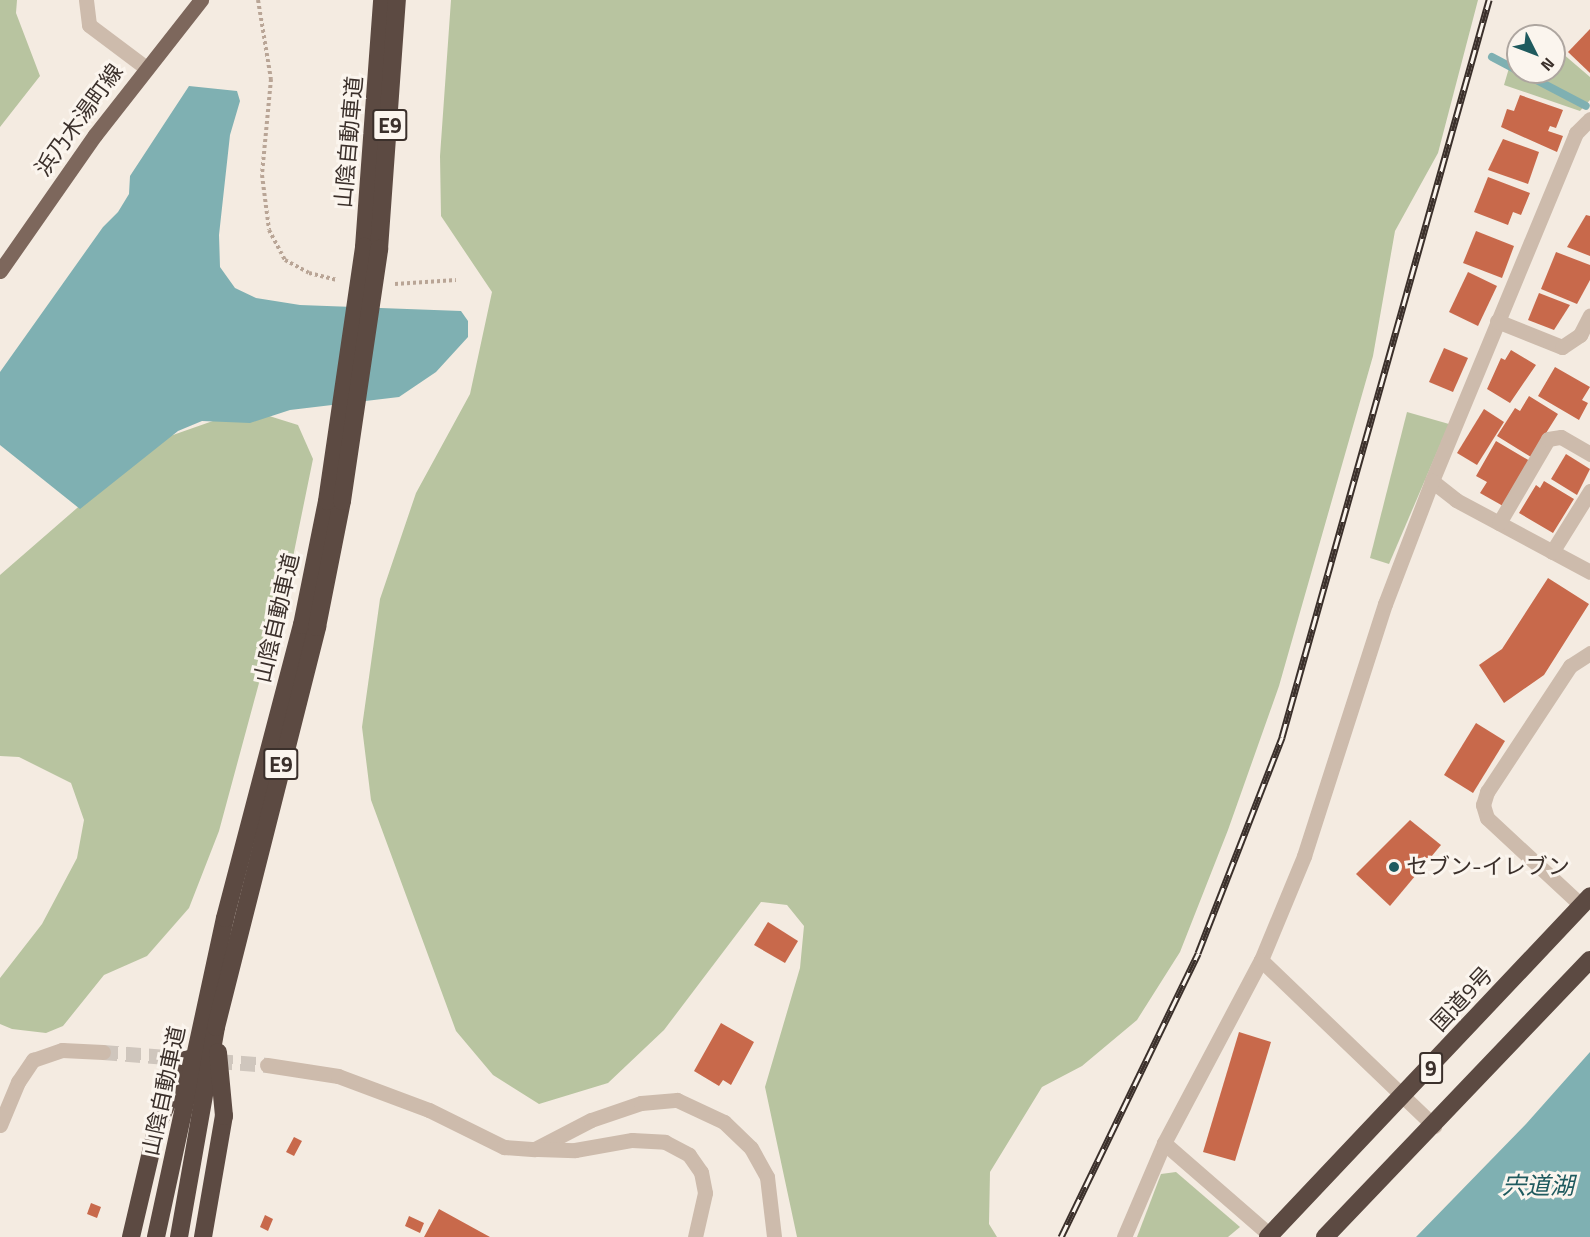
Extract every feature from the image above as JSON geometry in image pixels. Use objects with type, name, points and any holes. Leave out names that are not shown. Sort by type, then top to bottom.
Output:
[{"type":"highway","name":"山陰自動車道","points":[[371,248],[382,0]]},
{"type":"highway","name":"山陰自動車道","points":[[156,1237],[209,1026],[317,627],[371,248],[397,0]]},
{"type":"highway","name":"国道9号","points":[[1269,1236],[1586,901]]},
{"type":"highway","name":"9","points":[[1325,1237],[1434,1126],[1590,960]]},
{"type":"highway","name":"山陰自動車道","points":[[179,1237],[209,1026]]},
{"type":"highway","name":"E9","points":[[131,1237],[157,1126],[209,1026]]},
{"type":"highway","name":"E9","points":[[203,1237],[224,1116],[209,1026]]},
{"type":"main road","name":"浜乃木湯町線","points":[[0,271],[145,68],[201,0]]},
{"type":"street","points":[[86,0],[89,26],[145,68]]},
{"type":"street","points":[[1124,1237],[1164,1143],[1261,960],[1305,856],[1386,604],[1432,481],[1576,133],[1590,119]]},
{"type":"street","points":[[1497,321],[1562,347],[1580,334],[1590,315]]},
{"type":"street","points":[[1499,524],[1548,439],[1561,436],[1590,454]]},
{"type":"street","points":[[1432,481],[1499,524],[1590,572]]},
{"type":"street","points":[[1552,552],[1590,491]]},
{"type":"street","points":[[1586,901],[1487,818],[1483,805],[1487,792],[1570,666],[1590,653]]},
{"type":"street","points":[[1261,960],[1434,1126]]},
{"type":"street","points":[[0,1125],[18,1082],[33,1060],[62,1050],[103,1052]]},
{"type":"street","points":[[267,1065],[338,1076],[429,1110],[487,1142],[535,1149],[575,1150],[632,1140],[665,1142],[689,1155],[701,1172],[705,1193],[695,1237]]},
{"type":"street","points":[[535,1149],[591,1120],[641,1103],[677,1100],[724,1122],[751,1148],[767,1177],[774,1237]]},
{"type":"street","points":[[1164,1143],[1269,1236]]},
{"type":"path","points":[[258,0],[271,79],[262,175],[269,230],[285,260],[309,273],[346,282]]},
{"type":"path","points":[[392,284],[456,280]]},
{"type":"green space","points":[[0,0],[17,0],[16,13],[40,76],[0,127]]},
{"type":"green space","points":[[451,0],[1478,0],[1438,153],[1395,231],[1373,356],[1279,686],[1228,830],[1180,952],[1137,1020],[1082,1066],[1042,1087],[990,1172],[989,1224],[997,1237],[797,1237],[765,1087],[800,968],[804,926],[787,905],[761,902],[664,1030],[608,1083],[539,1104],[493,1075],[456,1031],[371,800],[362,727],[380,599],[416,493],[470,394],[492,292],[441,216],[440,156]]},
{"type":"green space","points":[[1566,56],[1590,77],[1590,100],[1580,111],[1504,85],[1506,78],[1506,84],[1566,84]]},
{"type":"green space","points":[[247,409],[298,425],[313,459],[293,557],[219,831],[189,908],[147,956],[104,975],[63,1026],[46,1033],[12,1029],[0,1024],[0,978],[42,924],[77,858],[84,820],[71,783],[19,757],[0,756],[0,575],[153,442]]},
{"type":"green space","points":[[1407,412],[1449,424],[1389,564],[1370,558]]},
{"type":"green space","points":[[1176,1172],[1240,1227],[1228,1237],[1137,1237],[1161,1174]]},
{"type":"water","points":[[189,86],[237,91],[240,101],[230,135],[219,235],[220,267],[235,288],[256,298],[300,305],[461,311],[468,321],[468,337],[436,372],[399,397],[290,410],[250,423],[202,421],[178,431],[80,509],[0,445],[0,372],[103,227],[118,212],[129,194],[130,176]]},
{"type":"water","name":"宍道湖","points":[[1590,1052],[1590,1237],[1416,1237],[1526,1124]]},
{"type":"building","points":[[1590,29],[1590,73],[1568,52]]},
{"type":"building","points":[[1520,95],[1563,110],[1556,128],[1550,126],[1548,131],[1563,136],[1557,152],[1501,127],[1507,109],[1514,111]]},
{"type":"building","points":[[1503,139],[1539,152],[1528,184],[1488,170]]},
{"type":"building","points":[[1488,177],[1530,193],[1521,215],[1513,212],[1508,225],[1474,212]]},
{"type":"building","points":[[1586,215],[1590,216],[1590,256],[1567,247]]},
{"type":"building","points":[[1476,231],[1514,246],[1502,278],[1463,263]]},
{"type":"building","points":[[1556,252],[1590,265],[1590,280],[1577,304],[1541,289]]},
{"type":"building","points":[[1468,272],[1497,286],[1478,326],[1449,312]]},
{"type":"building","points":[[1539,293],[1570,305],[1554,330],[1528,320]]},
{"type":"building","points":[[1444,348],[1468,358],[1453,392],[1429,382]]},
{"type":"building","points":[[1511,350],[1536,365],[1510,403],[1487,389],[1501,358],[1505,360]]},
{"type":"building","points":[[1555,367],[1590,387],[1582,400],[1588,403],[1579,420],[1538,396]]},
{"type":"building","points":[[1529,396],[1558,414],[1531,457],[1497,436],[1515,408],[1520,411]]},
{"type":"building","points":[[1484,409],[1504,422],[1477,465],[1457,453]]},
{"type":"building","points":[[1496,441],[1530,461],[1503,506],[1480,493],[1487,482],[1476,476]]},
{"type":"building","points":[[1566,454],[1590,469],[1577,495],[1551,479]]},
{"type":"building","points":[[1544,481],[1574,499],[1553,533],[1519,513],[1536,485],[1540,488]]},
{"type":"building","points":[[1548,578],[1589,604],[1544,675],[1504,703],[1479,665],[1502,649]]},
{"type":"building","points":[[1476,723],[1505,741],[1473,793],[1444,775]]},
{"type":"building","name":"セブン-イレブン","points":[[1410,820],[1441,845],[1390,906],[1356,874]]},
{"type":"building","points":[[768,922],[798,941],[785,963],[754,945]]},
{"type":"building","points":[[721,1023],[754,1042],[731,1085],[723,1080],[719,1086],[694,1071]]},
{"type":"building","points":[[1239,1032],[1271,1042],[1235,1161],[1203,1152]]},
{"type":"building","points":[[294,1137],[302,1141],[294,1156],[286,1152]]},
{"type":"building","points":[[91,1203],[101,1207],[97,1218],[87,1214]]},
{"type":"building","points":[[439,1209],[479,1231],[490,1237],[424,1237]]},
{"type":"building","points":[[265,1215],[273,1219],[268,1231],[260,1227]]},
{"type":"building","points":[[409,1216],[424,1223],[420,1233],[405,1226]]},
{"type":"waterway","points":[[1492,57],[1506,65]]},
{"type":"waterway","points":[[1544,84],[1586,106]]},
{"type":"tunnel","points":[[103,1052],[267,1065]]},
{"type":"railway","points":[[1061,1237],[1198,953],[1282,737],[1489,0]]},
{"type":"place","name":"セブン-イレブン","points":[[1394,867]]}]
